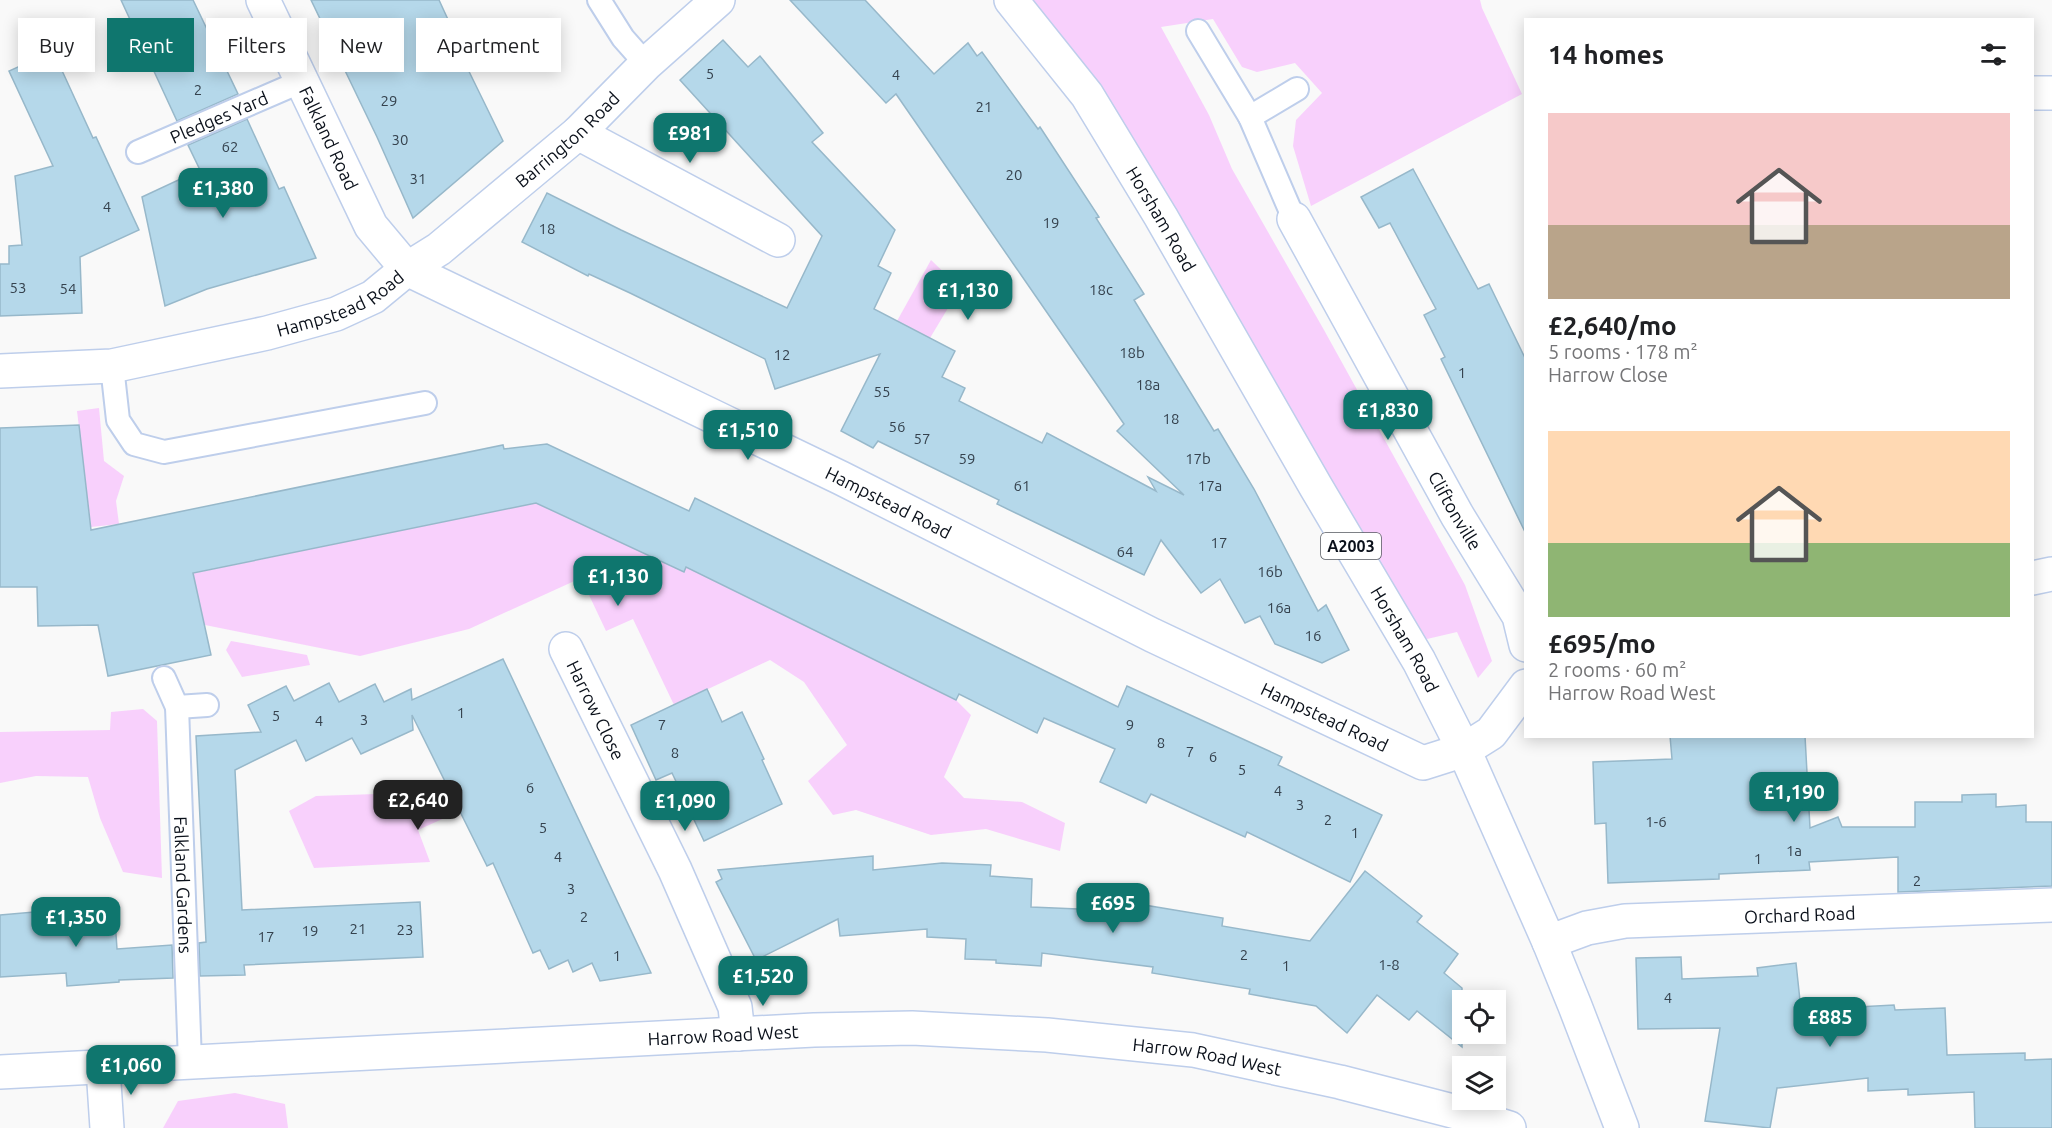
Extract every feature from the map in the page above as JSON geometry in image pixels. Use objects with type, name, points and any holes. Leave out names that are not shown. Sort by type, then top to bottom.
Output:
[{"type":"street","name":"Falkland Road","points":[[263,0],[370,226],[407,269]]},
{"type":"street","name":"Barrington Road","points":[[407,269],[439,249],[578,133],[646,64],[718,0]]},
{"type":"street","name":"Horsham Road","points":[[1011,0],[1087,95],[1161,217],[1419,661],[1464,750],[1548,942],[1622,1128]]},
{"type":"street","points":[[578,133],[778,240]]},
{"type":"street","name":"Cliftonville","points":[[1294,219],[1457,515],[1519,616],[1524,637]]},
{"type":"street","name":"Hampstead Road","points":[[0,371],[112,366],[267,333],[336,314],[373,297],[407,269],[842,478],[1152,635],[1423,763],[1464,750]]},
{"type":"street","points":[[2034,578],[2052,574]]},
{"type":"street","name":"Harrow Close","points":[[566,649],[675,870],[735,1007],[738,1034]]},
{"type":"street","points":[[1464,750],[1491,734],[1524,689]]},
{"type":"street","name":"Orchard Road","points":[[1548,942],[1587,928],[1625,921],[2052,905]]},
{"type":"street","name":"Harrow Road West","points":[[0,1072],[738,1034],[912,1028],[1047,1035],[1193,1050],[1340,1082],[1509,1128]]},
{"type":"street","points":[[103,1068],[107,1128]]},
{"type":"lane","points":[[599,0],[623,38],[646,64]]},
{"type":"lane","points":[[1198,31],[1250,117],[1294,219]]},
{"type":"lane","name":"Pledges Yard","points":[[138,152],[300,82]]},
{"type":"lane","points":[[1250,117],[1297,89]]},
{"type":"lane","points":[[112,366],[118,420],[134,444],[164,452],[425,403]]},
{"type":"lane","name":"Falkland Gardens","points":[[164,678],[177,707],[190,1062]]},
{"type":"lane","points":[[177,707],[207,705]]},
{"type":"shaded area","points":[[1025,0],[1480,0],[1522,94],[1311,206],[1293,146],[1296,120],[1322,93],[1295,63],[1257,72],[1242,67],[1213,19],[1161,27],[1209,115],[1232,169],[1465,585],[1492,661],[1478,678],[1457,632],[1427,639],[1409,623]]},
{"type":"shaded area","points":[[931,260],[960,288],[930,338],[897,321]]},
{"type":"shaded area","points":[[99,408],[104,461],[124,476],[116,501],[119,524],[91,527],[77,411]]},
{"type":"shaded area","points":[[536,503],[644,553],[647,548],[956,700],[971,715],[944,777],[964,798],[1022,802],[1065,823],[1060,851],[986,829],[931,835],[856,810],[833,815],[808,781],[847,745],[804,682],[770,660],[674,705],[633,619],[606,631],[581,578],[469,629],[360,656],[205,625],[169,634],[146,583]]},
{"type":"shaded area","points":[[231,641],[307,655],[310,665],[242,677],[226,650]]},
{"type":"shaded area","points":[[143,709],[157,721],[162,878],[123,872],[100,818],[88,777],[36,776],[0,783],[0,732],[110,730],[111,712]]},
{"type":"shaded area","points":[[437,792],[449,816],[418,830],[430,862],[314,868],[289,811],[316,796]]},
{"type":"shaded area","points":[[235,1093],[285,1104],[288,1128],[163,1128],[178,1101]]},
{"type":"building","points":[[121,0],[193,0],[206,27],[206,72],[227,72],[238,94],[177,121],[154,72],[194,72],[194,18],[129,18]]},
{"type":"building","points":[[311,0],[439,0],[447,18],[416,18],[416,72],[469,72],[503,141],[413,218],[346,72],[404,72],[404,18],[320,18]]},
{"type":"building","points":[[790,0],[865,0],[934,74],[968,43],[977,56],[982,52],[1038,129],[1040,127],[1099,217],[1096,218],[1144,294],[1134,300],[1214,431],[1218,429],[1254,489],[1318,611],[1326,605],[1349,650],[1322,663],[1275,644],[1260,616],[1245,623],[1220,579],[1201,593],[1161,540],[1144,575],[997,504],[999,500],[878,441],[873,448],[841,431],[880,354],[775,389],[765,359],[630,293],[589,274],[588,276],[522,242],[547,193],[787,308],[822,236],[680,80],[723,40],[748,67],[760,56],[823,133],[812,142],[895,230],[878,266],[891,273],[874,309],[955,351],[942,377],[965,388],[959,401],[1042,443],[1047,433],[1156,491],[1148,477],[1184,495],[1117,431],[1124,424],[896,94],[886,103]]},
{"type":"building","points":[[18,67],[18,72],[63,72],[139,230],[80,257],[82,313],[0,316],[0,264],[9,264],[9,246],[22,245],[15,176],[53,166],[9,71]]},
{"type":"building","points":[[247,119],[279,189],[284,187],[316,258],[207,289],[165,306],[142,197],[200,170],[188,145]]},
{"type":"building","points":[[1413,169],[1478,289],[1489,284],[1524,356],[1524,530],[1441,359],[1445,357],[1424,315],[1436,309],[1390,223],[1379,228],[1361,197]]},
{"type":"building","points":[[79,425],[91,530],[503,445],[504,449],[547,444],[689,511],[695,498],[1118,707],[1127,686],[1282,757],[1278,765],[1382,815],[1350,882],[1247,832],[1245,837],[1151,794],[1146,803],[1100,782],[1115,749],[1044,718],[1037,733],[959,694],[956,700],[686,567],[684,572],[536,503],[193,573],[211,655],[108,676],[98,625],[38,626],[37,587],[0,587],[0,428]]},
{"type":"building","points":[[503,659],[651,973],[600,981],[592,963],[573,972],[568,960],[549,969],[540,950],[533,953],[493,863],[487,866],[412,715],[413,730],[361,754],[352,738],[306,761],[296,740],[235,770],[242,910],[420,902],[423,957],[244,965],[245,975],[200,976],[199,943],[206,942],[196,736],[261,732],[248,705],[286,686],[294,701],[329,683],[339,702],[375,684],[384,702],[411,689],[412,700]]},
{"type":"building","points":[[707,689],[722,722],[742,712],[782,804],[704,841],[672,773],[656,780],[631,725]]},
{"type":"building","points":[[1670,738],[1805,738],[1810,828],[1838,817],[1842,827],[1915,827],[1915,802],[1962,802],[1962,795],[1996,794],[1996,807],[2026,805],[2026,822],[2052,822],[2052,886],[1898,892],[1898,857],[1809,862],[1810,870],[1719,874],[1719,879],[1608,883],[1606,823],[1595,824],[1593,762],[1672,759]]},
{"type":"building","points":[[873,856],[873,870],[942,863],[991,865],[990,876],[1032,879],[1031,907],[1102,910],[1103,903],[1132,907],[1132,903],[1223,918],[1222,926],[1310,941],[1365,871],[1422,916],[1417,922],[1458,954],[1444,973],[1462,990],[1452,990],[1452,1039],[1417,1011],[1409,1020],[1377,995],[1347,1033],[1316,1006],[1249,994],[1250,989],[1152,973],[1153,967],[1042,953],[1041,966],[996,963],[996,960],[965,959],[966,939],[927,937],[927,929],[840,936],[838,919],[756,960],[716,882],[722,879],[718,870]]},
{"type":"building","points":[[114,905],[117,949],[172,945],[173,978],[119,980],[119,982],[67,986],[66,973],[0,977],[0,915]]},
{"type":"building","points":[[1681,957],[1682,979],[1758,976],[1757,968],[1796,963],[1801,1010],[1894,1005],[1895,1010],[1945,1008],[1947,1055],[2025,1053],[2025,1060],[2052,1059],[2052,1128],[1975,1128],[1974,1092],[1908,1095],[1908,1089],[1868,1091],[1868,1078],[1777,1088],[1770,1128],[1705,1121],[1720,1028],[1638,1029],[1636,958]]}]
